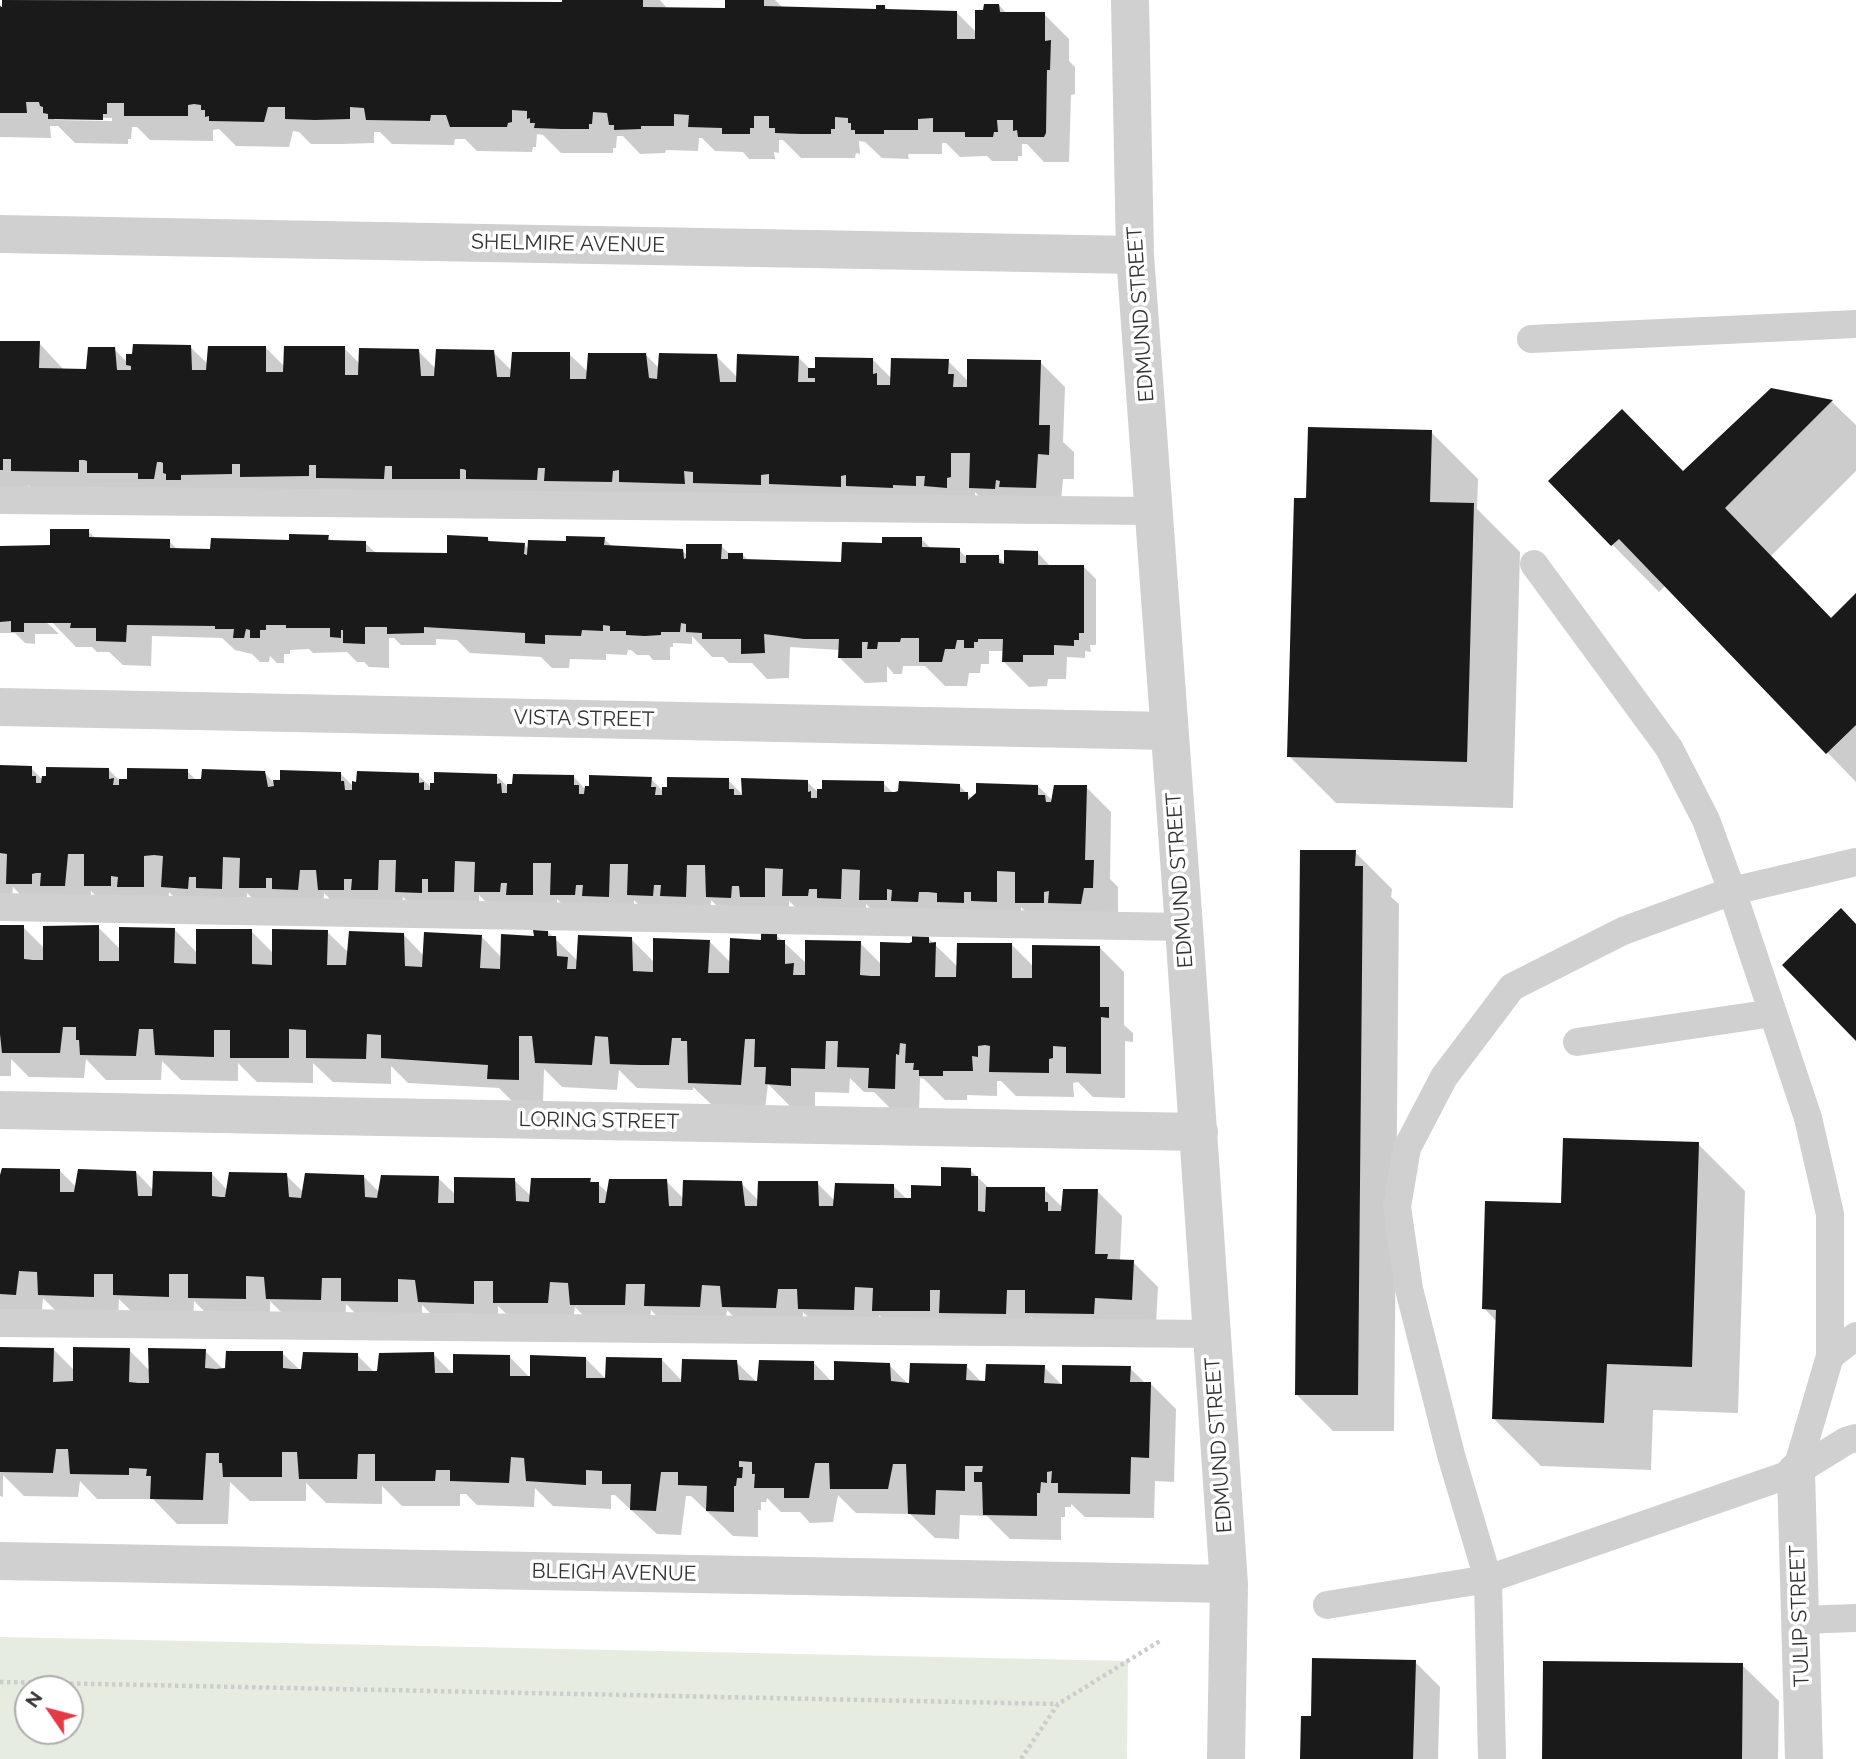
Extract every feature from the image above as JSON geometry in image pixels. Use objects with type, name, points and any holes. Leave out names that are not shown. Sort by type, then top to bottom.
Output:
[{"type":"street","name":"EDMUND STREET","points":[[1130,0],[1135,255],[1185,927],[1229,1584],[1226,1759]]},
{"type":"street","name":"SHELMIRE AVENUE","points":[[0,234],[1135,255]]},
{"type":"street","name":"VISTA STREET","points":[[0,707],[1169,731]]},
{"type":"street","name":"LORING STREET","points":[[0,1110],[1199,1132]]},
{"type":"street","name":"TULIP STREET","points":[[1796,1472],[1804,1759]]},
{"type":"street","name":"BLEIGH AVENUE","points":[[0,1561],[1229,1584]]},
{"type":"lane","points":[[1531,339],[1856,324]]},
{"type":"lane","points":[[0,500],[1154,511]]},
{"type":"lane","points":[[1534,564],[1669,748],[1706,820],[1808,1118],[1830,1214],[1830,1356],[1796,1472]]},
{"type":"lane","points":[[1492,1759],[1488,1579],[1451,1455],[1409,1289],[1397,1207],[1407,1148],[1444,1077],[1512,986],[1623,931],[1732,891],[1856,862]]},
{"type":"lane","points":[[0,907],[1185,927]]},
{"type":"lane","points":[[1577,1042],[1773,1013]]},
{"type":"lane","points":[[0,1323],[1212,1334]]},
{"type":"lane","points":[[1830,1356],[1856,1336]]},
{"type":"lane","points":[[1327,1605],[1488,1579],[1796,1472],[1846,1441],[1856,1438]]},
{"type":"lane","points":[[1800,1620],[1856,1618]]},
{"type":"path","points":[[1021,1759],[1058,1703],[1160,1641]]},
{"type":"path","points":[[0,1682],[1058,1703]]},
{"type":"shaded area","points":[[0,1637],[1128,1661],[1127,1759],[0,1759]]},
{"type":"building","points":[[2,0],[643,0],[643,7],[725,8],[725,0],[764,0],[764,6],[876,9],[876,5],[885,5],[885,9],[957,11],[957,39],[975,39],[975,10],[983,10],[984,4],[999,4],[1000,12],[1045,12],[1045,41],[1051,40],[1050,70],[1047,70],[1046,133],[1044,137],[1018,137],[1017,130],[1013,131],[1013,120],[997,120],[998,132],[994,132],[993,137],[965,137],[965,132],[933,132],[933,118],[918,119],[918,130],[884,130],[884,134],[855,134],[848,118],[835,117],[835,129],[831,129],[831,134],[801,134],[775,133],[775,128],[769,128],[769,116],[754,116],[754,128],[750,128],[750,134],[722,134],[722,128],[688,127],[689,115],[674,114],[674,126],[641,126],[641,129],[614,130],[614,125],[609,125],[607,113],[593,112],[589,129],[534,128],[535,123],[530,123],[530,118],[527,119],[527,111],[512,110],[512,122],[508,123],[507,127],[450,127],[446,115],[431,115],[430,121],[366,120],[364,108],[350,107],[350,119],[315,120],[285,119],[285,107],[268,107],[264,122],[209,121],[209,116],[205,117],[205,110],[201,110],[201,105],[194,104],[188,105],[188,116],[124,116],[124,103],[107,103],[107,114],[103,114],[103,120],[48,119],[48,114],[43,113],[39,102],[26,102],[27,113],[0,113]]},
{"type":"building","points":[[0,341],[40,341],[39,368],[86,369],[88,347],[115,347],[117,370],[131,370],[131,366],[126,365],[126,354],[132,354],[133,344],[191,345],[192,370],[206,370],[208,346],[266,346],[266,372],[283,372],[284,346],[345,346],[345,375],[358,375],[359,348],[419,349],[421,376],[434,376],[436,349],[494,350],[497,377],[510,377],[512,352],[570,352],[570,379],[586,379],[588,353],[646,353],[649,378],[657,379],[659,353],[717,354],[720,382],[736,382],[737,354],[799,356],[798,382],[815,382],[815,378],[808,378],[808,368],[815,368],[815,357],[873,358],[873,374],[877,373],[877,385],[890,385],[891,358],[949,359],[948,374],[954,374],[953,387],[967,387],[967,359],[1041,360],[1039,425],[1050,425],[1049,455],[1038,454],[1036,488],[999,487],[1000,481],[996,480],[995,489],[969,488],[970,453],[951,453],[951,477],[947,478],[947,488],[924,486],[925,476],[916,476],[916,486],[893,485],[893,488],[846,486],[846,475],[841,476],[841,487],[769,484],[769,474],[761,475],[761,485],[693,483],[693,472],[684,471],[685,484],[619,482],[619,470],[613,471],[612,482],[544,481],[545,468],[538,468],[537,480],[466,479],[466,470],[463,469],[460,469],[460,479],[392,479],[392,466],[385,466],[384,479],[316,478],[316,465],[309,465],[309,476],[240,477],[240,464],[232,464],[232,474],[181,475],[181,480],[166,480],[161,462],[157,462],[154,479],[138,479],[138,473],[87,473],[87,461],[84,460],[79,460],[79,472],[11,471],[11,459],[3,459],[3,470],[0,470]]},
{"type":"building","points":[[1771,388],[1833,400],[1725,508],[1831,618],[1856,593],[1856,725],[1826,754],[1619,539],[1611,546],[1548,481],[1622,409],[1683,471]]},
{"type":"building","points":[[1308,427],[1432,430],[1430,502],[1474,503],[1467,762],[1287,757],[1294,498],[1306,498]]},
{"type":"building","points":[[50,529],[89,529],[89,537],[170,539],[170,548],[210,549],[211,538],[289,540],[289,534],[329,535],[328,540],[366,541],[366,552],[447,553],[447,535],[488,537],[488,541],[525,543],[524,554],[527,555],[528,540],[566,541],[566,536],[605,537],[604,545],[683,549],[684,559],[686,544],[722,544],[721,559],[728,559],[728,553],[743,553],[743,559],[841,562],[842,542],[882,543],[882,537],[922,537],[922,547],[960,548],[960,563],[966,563],[966,555],[999,555],[999,563],[1004,564],[1004,550],[1038,551],[1038,565],[1084,565],[1084,633],[1079,633],[1079,640],[1074,640],[1074,646],[1054,645],[1054,655],[1023,655],[1023,662],[1002,662],[1003,639],[978,639],[978,642],[974,642],[974,648],[964,648],[964,640],[957,640],[955,649],[945,649],[942,662],[919,662],[919,638],[901,638],[900,642],[878,642],[877,649],[867,649],[868,642],[862,642],[862,658],[838,658],[839,639],[804,639],[764,634],[765,653],[741,654],[741,639],[702,639],[702,633],[686,632],[686,624],[681,623],[680,632],[661,632],[661,635],[645,636],[626,635],[626,631],[610,631],[610,626],[603,625],[603,631],[582,630],[581,636],[545,635],[545,644],[525,643],[525,633],[424,627],[424,633],[387,634],[387,627],[365,627],[365,644],[343,643],[343,630],[341,638],[330,637],[330,628],[286,628],[286,625],[266,625],[266,630],[260,630],[260,638],[250,638],[250,630],[246,629],[244,638],[233,638],[234,629],[215,629],[215,626],[127,625],[126,642],[96,641],[96,628],[70,628],[71,623],[24,623],[24,632],[11,632],[11,621],[0,622],[0,546],[50,545]]},
{"type":"building","points":[[0,765],[32,766],[32,776],[36,776],[36,783],[41,783],[42,776],[46,776],[46,767],[109,768],[109,779],[114,778],[113,785],[119,785],[119,779],[127,779],[127,768],[188,769],[188,779],[201,779],[202,769],[265,771],[268,787],[274,786],[273,780],[280,780],[280,770],[341,772],[345,790],[352,790],[352,781],[356,782],[357,771],[419,773],[419,783],[424,782],[424,790],[430,790],[430,783],[434,783],[434,772],[497,774],[497,784],[501,783],[502,793],[507,793],[507,784],[512,784],[513,774],[574,775],[574,785],[579,785],[579,794],[584,794],[585,786],[589,786],[589,775],[652,777],[651,787],[656,787],[655,795],[662,795],[662,787],[667,787],[667,777],[729,778],[729,789],[734,789],[734,795],[742,795],[741,778],[808,780],[811,798],[817,798],[817,789],[822,789],[822,780],[884,781],[884,792],[898,791],[899,781],[960,784],[960,792],[968,792],[968,800],[976,793],[976,783],[1038,785],[1038,795],[1045,795],[1046,802],[1051,802],[1054,785],[1087,785],[1085,860],[1094,860],[1093,888],[1084,888],[1081,904],[1048,903],[1049,891],[1044,892],[1044,903],[1015,903],[1015,872],[997,871],[997,902],[971,901],[971,892],[964,892],[964,903],[937,902],[937,893],[928,892],[919,892],[918,902],[891,901],[892,890],[887,889],[887,900],[859,900],[860,870],[842,869],[841,899],[817,898],[817,889],[809,889],[808,896],[782,896],[783,869],[765,868],[765,897],[740,897],[739,886],[732,886],[731,898],[706,897],[705,865],[687,865],[686,897],[660,896],[661,885],[654,885],[653,896],[627,895],[628,864],[610,864],[609,897],[582,896],[583,885],[576,885],[575,895],[550,895],[551,863],[533,863],[533,895],[506,895],[507,883],[501,883],[500,892],[474,892],[475,862],[455,861],[454,892],[428,892],[428,879],[422,879],[422,893],[395,892],[396,860],[379,860],[378,890],[351,890],[352,879],[344,879],[344,890],[318,890],[316,870],[300,870],[298,890],[272,889],[272,878],[266,878],[266,888],[239,888],[240,858],[223,857],[222,889],[196,888],[196,877],[189,877],[188,889],[161,887],[163,856],[154,855],[144,856],[144,887],[117,887],[118,877],[111,876],[111,886],[84,886],[84,854],[68,854],[65,886],[40,886],[41,873],[32,874],[32,884],[6,884],[7,854],[0,853]]},
{"type":"building","points":[[1300,850],[1356,850],[1355,866],[1363,866],[1358,1395],[1295,1395]]},
{"type":"building","points":[[1841,908],[1856,924],[1856,1041],[1782,965]]},
{"type":"building","points":[[0,925],[24,925],[24,959],[33,960],[43,960],[43,926],[99,925],[99,961],[119,961],[119,927],[175,928],[174,963],[196,964],[196,929],[252,929],[252,964],[272,965],[272,929],[328,930],[327,965],[346,965],[349,931],[404,933],[405,966],[422,967],[424,932],[482,935],[480,968],[500,969],[501,934],[534,936],[533,930],[548,931],[548,936],[556,936],[557,956],[568,957],[567,969],[576,969],[578,935],[632,937],[633,971],[653,972],[653,938],[710,940],[708,973],[729,973],[730,938],[761,940],[761,933],[777,933],[777,940],[785,940],[785,964],[794,963],[793,975],[805,975],[805,940],[861,941],[860,975],[871,976],[880,976],[880,942],[909,943],[912,942],[912,936],[929,937],[929,943],[936,942],[935,977],[956,977],[957,943],[1012,943],[1012,978],[1032,978],[1032,945],[1100,946],[1100,1007],[1109,1007],[1109,1018],[1101,1017],[1101,1074],[1066,1073],[1066,1047],[1053,1046],[1049,1073],[989,1072],[990,1046],[985,1045],[978,1046],[978,1057],[972,1056],[973,1071],[943,1071],[943,1076],[919,1076],[919,1070],[913,1070],[914,1063],[905,1063],[906,1044],[900,1043],[899,1055],[896,1054],[895,1089],[868,1088],[869,1068],[837,1067],[838,1041],[826,1041],[825,1069],[791,1068],[791,1086],[765,1084],[766,1067],[754,1067],[755,1039],[745,1039],[741,1085],[688,1083],[687,1041],[681,1041],[681,1038],[672,1038],[669,1065],[639,1065],[610,1064],[608,1037],[595,1036],[592,1065],[535,1063],[532,1036],[519,1036],[519,1080],[487,1079],[488,1065],[381,1058],[381,1035],[367,1034],[366,1059],[306,1058],[306,1030],[289,1029],[289,1058],[230,1058],[230,1030],[214,1030],[214,1057],[155,1055],[153,1029],[139,1029],[136,1056],[80,1055],[76,1027],[63,1027],[60,1053],[2,1053]]},
{"type":"building","points":[[1563,1138],[1699,1142],[1692,1367],[1607,1364],[1604,1423],[1492,1419],[1496,1310],[1482,1309],[1485,1201],[1561,1203]]},
{"type":"building","points":[[941,1167],[971,1168],[971,1176],[978,1176],[978,1211],[985,1212],[986,1187],[1045,1187],[1048,1211],[1061,1211],[1063,1189],[1098,1189],[1095,1254],[1108,1254],[1107,1259],[1134,1260],[1132,1300],[1095,1298],[1094,1314],[1025,1313],[1025,1290],[1007,1290],[1006,1314],[939,1313],[940,1290],[930,1290],[930,1311],[872,1311],[873,1288],[855,1287],[854,1310],[798,1309],[797,1289],[778,1289],[776,1308],[722,1307],[720,1286],[702,1285],[700,1307],[644,1306],[645,1284],[626,1284],[625,1305],[570,1305],[568,1283],[550,1282],[548,1303],[493,1303],[493,1281],[474,1281],[474,1304],[418,1302],[415,1280],[398,1279],[398,1302],[341,1301],[341,1278],[322,1278],[321,1300],[266,1299],[264,1277],[246,1276],[246,1299],[188,1298],[188,1274],[169,1274],[169,1297],[113,1295],[113,1274],[94,1274],[94,1297],[38,1295],[37,1272],[19,1271],[16,1295],[0,1294],[2,1168],[60,1169],[60,1192],[74,1192],[78,1169],[136,1171],[138,1196],[152,1196],[153,1171],[212,1172],[212,1196],[221,1197],[225,1197],[229,1172],[287,1173],[289,1197],[301,1198],[305,1173],[364,1175],[365,1197],[377,1198],[381,1175],[439,1176],[438,1203],[454,1203],[454,1177],[515,1178],[516,1201],[529,1202],[531,1178],[591,1178],[590,1182],[599,1182],[599,1203],[605,1203],[609,1179],[667,1179],[669,1206],[682,1206],[683,1180],[742,1181],[745,1206],[757,1206],[758,1181],[818,1181],[819,1206],[833,1206],[835,1183],[894,1184],[894,1198],[911,1198],[911,1185],[941,1186]]},
{"type":"building","points":[[0,1347],[54,1348],[53,1382],[73,1381],[73,1347],[130,1348],[129,1382],[138,1383],[149,1383],[148,1348],[206,1349],[205,1368],[216,1369],[225,1368],[226,1351],[283,1351],[283,1368],[292,1369],[301,1369],[303,1352],[358,1353],[358,1371],[377,1371],[379,1353],[434,1352],[435,1373],[453,1373],[453,1354],[510,1355],[510,1376],[530,1376],[530,1355],[586,1357],[586,1378],[605,1378],[606,1357],[662,1358],[662,1382],[681,1382],[682,1359],[737,1360],[739,1380],[757,1381],[759,1360],[814,1361],[814,1380],[834,1380],[834,1361],[890,1363],[891,1381],[909,1383],[910,1363],[967,1364],[966,1380],[985,1381],[986,1364],[1045,1365],[1044,1383],[1062,1384],[1062,1365],[1131,1366],[1130,1382],[1151,1382],[1149,1458],[1131,1457],[1130,1494],[1058,1493],[1058,1483],[1051,1483],[1052,1471],[1047,1472],[1047,1483],[1041,1482],[1040,1493],[1037,1493],[1037,1516],[983,1515],[982,1482],[974,1482],[974,1472],[982,1472],[983,1466],[965,1466],[965,1491],[936,1490],[935,1515],[908,1514],[906,1464],[893,1464],[888,1489],[830,1489],[829,1463],[815,1463],[809,1498],[784,1498],[784,1488],[754,1488],[752,1462],[739,1461],[739,1467],[743,1467],[742,1478],[737,1478],[734,1486],[734,1512],[706,1511],[707,1486],[678,1485],[678,1472],[661,1472],[656,1511],[630,1510],[631,1484],[602,1484],[602,1471],[586,1470],[586,1485],[526,1481],[524,1458],[511,1457],[509,1483],[450,1481],[450,1470],[436,1470],[435,1481],[375,1481],[375,1454],[358,1454],[357,1479],[299,1479],[297,1452],[282,1452],[282,1477],[223,1477],[219,1453],[206,1453],[203,1500],[150,1499],[151,1476],[146,1476],[147,1469],[129,1468],[129,1475],[70,1474],[68,1449],[56,1449],[53,1473],[0,1472]]},
{"type":"building","points":[[1312,1658],[1416,1660],[1413,1759],[1300,1759],[1301,1716],[1311,1716]]},
{"type":"building","points":[[1543,1661],[1743,1663],[1742,1759],[1542,1759]]}]
